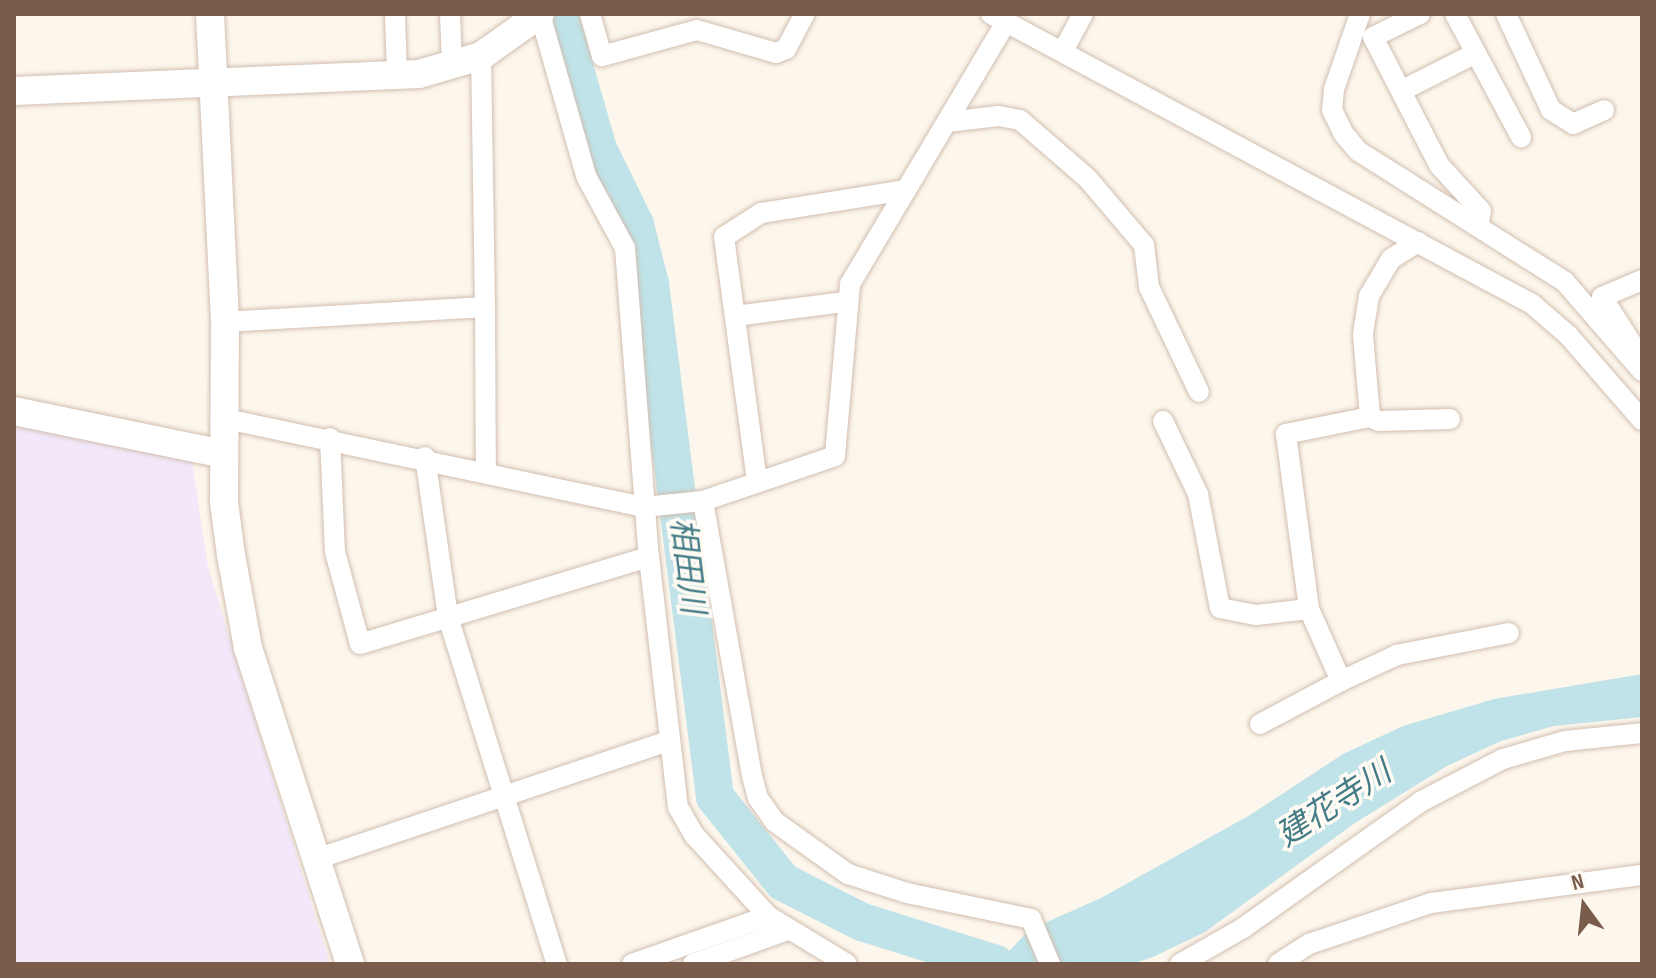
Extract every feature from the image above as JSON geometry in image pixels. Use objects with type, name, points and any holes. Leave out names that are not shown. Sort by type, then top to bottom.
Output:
[{"type":"street","points":[[210,14],[225,322],[224,502],[248,648],[350,964]]},
{"type":"street","points":[[395,14],[397,75]]},
{"type":"street","points":[[450,14],[452,64]]},
{"type":"street","points":[[14,91],[397,75],[481,56],[540,14],[586,176],[625,248],[636,338],[644,507],[668,741],[678,807],[695,836],[768,916],[847,964]]},
{"type":"street","points":[[590,14],[602,56],[697,30],[776,53],[786,49],[805,14]]},
{"type":"street","points":[[1063,51],[1083,14]]},
{"type":"street","points":[[1360,14],[1334,89],[1332,110],[1343,133],[1358,151],[1565,282],[1642,371]]},
{"type":"street","points":[[1420,14],[1373,37],[1439,165],[1481,211],[1478,227]]},
{"type":"street","points":[[1455,14],[1521,137]]},
{"type":"street","points":[[1506,14],[1551,110],[1573,124],[1604,110]]},
{"type":"street","points":[[226,419],[425,457],[644,507],[703,501],[835,456],[845,302],[850,284],[947,122],[999,18],[1532,304],[1568,335],[1642,420]]},
{"type":"street","points":[[1401,91],[1476,53]]},
{"type":"street","points":[[481,56],[486,471]]},
{"type":"street","points":[[947,122],[999,116],[1020,120],[1088,179],[1144,245],[1149,287],[1199,392]]},
{"type":"street","points":[[757,481],[724,237],[761,213],[906,190]]},
{"type":"street","points":[[1370,417],[1363,335],[1369,296],[1391,259],[1418,242]]},
{"type":"street","points":[[1642,280],[1602,297],[1642,362]]},
{"type":"street","points":[[735,316],[845,302]]},
{"type":"street","points":[[225,322],[485,307]]},
{"type":"street","points":[[14,411],[223,454]]},
{"type":"street","points":[[1341,681],[1309,609],[1286,434],[1370,417],[1450,419]]},
{"type":"street","points":[[1163,421],[1198,494],[1220,608],[1256,615],[1309,609]]},
{"type":"street","points":[[330,438],[335,552],[360,644],[649,557]]},
{"type":"street","points":[[425,457],[448,617],[557,964]]},
{"type":"street","points":[[703,501],[752,776],[758,798],[775,822],[848,874],[907,893],[1031,919],[1050,964]]},
{"type":"street","points":[[1260,724],[1397,655],[1509,633]]},
{"type":"street","points":[[1180,964],[1243,928],[1379,828],[1503,759],[1565,741],[1642,733]]},
{"type":"street","points":[[316,859],[668,741]]},
{"type":"street","points":[[1278,964],[1309,944],[1431,903],[1642,875]]},
{"type":"street","points":[[632,964],[768,916]]},
{"type":"street","points":[[693,964],[788,930]]},
{"type":"shaded area","points":[[14,425],[192,462],[208,567],[330,964],[14,964]]},
{"type":"water","name":"建花寺川","points":[[1642,674],[1642,717],[1554,726],[1501,741],[1447,766],[1355,823],[1205,932],[1153,957],[1132,964],[997,964],[1029,930],[1101,898],[1250,815],[1343,754],[1403,726],[1494,699]]},
{"type":"waterway","name":"相田川","points":[[559,14],[598,149],[635,225],[650,284],[715,797],[783,882],[862,922],[996,964]]}]
